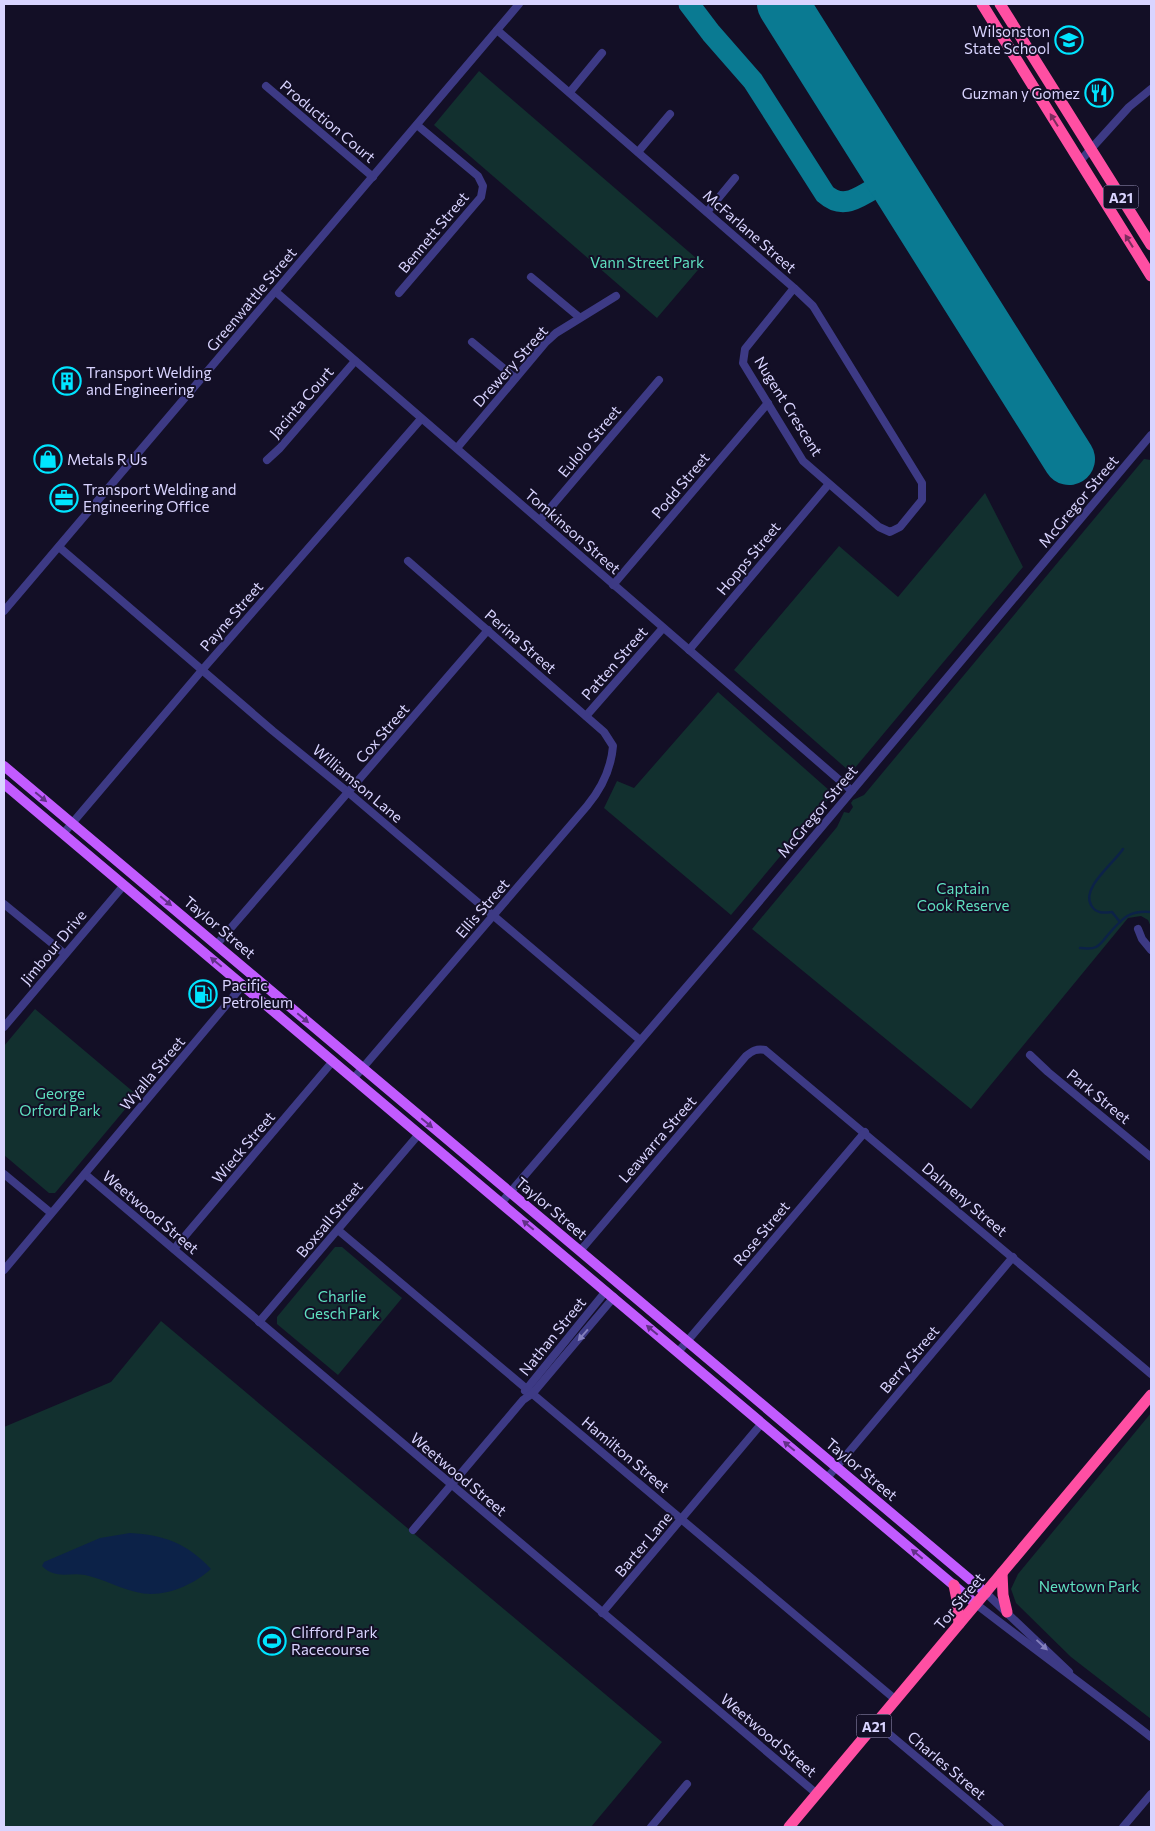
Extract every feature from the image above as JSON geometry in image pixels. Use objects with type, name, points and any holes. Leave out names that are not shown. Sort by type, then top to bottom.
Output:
[{"type":"highway","name":"A21","points":[[982,4],[1151,276]]},
{"type":"highway","name":"A21","points":[[1000,4],[1151,246]]},
{"type":"highway","name":"Tor Street","points":[[789,1827],[1151,1395]]},
{"type":"highway","points":[[1002,1573],[1003,1595],[1007,1612]]},
{"type":"highway","points":[[954,1585],[959,1624]]},
{"type":"main road","name":"Taylor Street","points":[[4,766],[986,1593]]},
{"type":"main road","name":"Taylor Street","points":[[4,784],[976,1604]]},
{"type":"main road","points":[[217,944],[223,955],[244,975],[243,985]]},
{"type":"street","name":"Greenwattle Street","points":[[6,606],[59,547],[519,4]]},
{"type":"street","name":"McFarlane Street","points":[[497,30],[813,306],[922,483],[922,500]]},
{"type":"street","points":[[570,92],[602,52]]},
{"type":"street","name":"Production Court","points":[[266,86],[373,177]]},
{"type":"street","points":[[1080,161],[1129,107],[1151,89]]},
{"type":"street","points":[[638,152],[670,114]]},
{"type":"street","name":"Bennett Street","points":[[399,293],[481,197],[483,186],[478,176],[417,125]]},
{"type":"street","points":[[707,212],[735,178]]},
{"type":"street","points":[[531,277],[580,317]]},
{"type":"street","name":"Nugent Crescent","points":[[794,288],[745,349],[743,363],[803,461],[828,485],[879,527],[890,532],[900,527],[922,500]]},
{"type":"street","name":"Tomkinson Street","points":[[276,292],[852,791]]},
{"type":"street","name":"Drewery Street","points":[[457,448],[546,342],[580,317],[616,296]]},
{"type":"street","points":[[472,342],[515,378]]},
{"type":"street","name":"Jacinta Court","points":[[267,460],[280,448],[355,361]]},
{"type":"street","name":"Eulolo Street","points":[[540,520],[659,380]]},
{"type":"street","name":"Podd Street","points":[[614,585],[768,403]]},
{"type":"street","name":"Payne Street","points":[[63,834],[203,669],[421,419]]},
{"type":"street","name":"McGregor Street","points":[[501,1202],[736,930],[1151,435]]},
{"type":"street","name":"Hopps Street","points":[[689,650],[828,485]]},
{"type":"street","name":"Williamson Lane","points":[[59,547],[273,731],[349,793],[640,1040]]},
{"type":"street","name":"Perina Street","points":[[408,561],[604,732],[613,746]]},
{"type":"street","name":"Patten Street","points":[[586,716],[663,628]]},
{"type":"street","name":"Cox Street","points":[[217,944],[488,630]]},
{"type":"street","name":"Ellis Street","points":[[354,1078],[597,794],[612,763],[613,746]]},
{"type":"street","name":"Jimbour Drive","points":[[4,1027],[124,885]]},
{"type":"street","points":[[4,904],[65,954]]},
{"type":"street","points":[[1138,929],[1142,939],[1151,950]]},
{"type":"street","name":"Wyalla Street","points":[[4,1270],[243,985]]},
{"type":"street","name":"Dalmeny Street","points":[[758,1049],[772,1054],[1151,1374]]},
{"type":"street","name":"Leawarra Street","points":[[580,1251],[746,1056],[758,1049]]},
{"type":"street","name":"Park Street","points":[[1030,1055],[1151,1157]]},
{"type":"street","name":"Wieck Street","points":[[174,1249],[334,1061]]},
{"type":"street","name":"Rose Street","points":[[678,1352],[864,1132]]},
{"type":"street","name":"Boxsall Street","points":[[260,1322],[419,1134]]},
{"type":"street","points":[[4,1174],[52,1213]]},
{"type":"street","name":"Weetwood Street","points":[[85,1174],[817,1794]]},
{"type":"street","name":"Hamilton Street","points":[[338,1230],[896,1700]]},
{"type":"street","name":"Berry Street","points":[[826,1478],[1013,1257]]},
{"type":"street","name":"Nathan Street","points":[[413,1530],[523,1400],[523,1393],[530,1391],[610,1294]]},
{"type":"street","name":"Barter Lane","points":[[602,1613],[762,1423]]},
{"type":"street","name":"Taylor Street","points":[[986,1593],[1076,1679]]},
{"type":"street","name":"Taylor Street","points":[[976,1604],[1056,1667],[1076,1679],[1151,1737]]},
{"type":"street","name":"Charles Street","points":[[876,1723],[1000,1827]]},
{"type":"street","points":[[651,1827],[687,1784]]},
{"type":"street","points":[[1123,1827],[1151,1794]]},
{"type":"green space","name":"Vann Street Park","points":[[479,71],[703,264],[657,318],[434,125]]},
{"type":"green space","name":"Captain Cook Reserve","points":[[1144,459],[1151,460],[1151,927],[1148,920],[1141,916],[1128,918],[971,1109],[752,929],[837,827],[844,812],[849,813],[853,807],[851,803],[853,800],[864,795]]},
{"type":"green space","points":[[985,493],[1023,567],[854,769],[848,770],[734,670],[839,546],[898,597]]},
{"type":"green space","points":[[718,692],[830,791],[830,797],[731,915],[604,808],[617,781],[634,788]]},
{"type":"green space","name":"George Orford Park","points":[[35,1009],[137,1095],[55,1193],[49,1193],[4,1155],[4,1046]]},
{"type":"green space","name":"Charlie Gesch Park","points":[[335,1247],[342,1247],[402,1298],[338,1375],[277,1324],[277,1317]]},
{"type":"green space","name":"Clifford Park Racecourse","points":[[161,1321],[662,1742],[591,1827],[4,1827],[4,1427],[111,1382]]},
{"type":"green space","name":"Newtown Park","points":[[1151,1413],[1151,1719],[1071,1657],[1016,1603],[1011,1589],[1018,1574]]},
{"type":"water","points":[[130,1533],[164,1538],[174,1542],[193,1553],[211,1569],[195,1581],[176,1590],[146,1594],[85,1575],[52,1573],[42,1566],[44,1562],[100,1538]]},
{"type":"waterway","points":[[1120,922],[1112,912],[1103,913],[1095,910],[1089,898],[1094,884],[1123,849]]},
{"type":"waterway","points":[[1080,948],[1097,946],[1121,920],[1131,914],[1151,912]]},
{"type":"taxiway","points":[[689,4],[711,33],[753,81],[825,194],[836,201],[846,202],[874,189],[891,186],[900,192],[939,252]]},
{"type":"taxiway","points":[[846,104],[883,166],[884,176],[878,186]]},
{"type":"runway","points":[[783,4],[1069,459]]},
{"type":"place","name":"Wilsonston State School","points":[[1069,40]]},
{"type":"place","name":"Guzman y Gomez","points":[[1099,93]]},
{"type":"place","name":"Transport Welding and Engineering","points":[[67,381]]},
{"type":"place","name":"Metals R Us","points":[[48,459]]},
{"type":"place","name":"Transport Welding and Engineering Office","points":[[64,498]]},
{"type":"place","name":"Pacific Petroleum","points":[[203,994]]},
{"type":"place","name":"Clifford Park Racecourse","points":[[272,1641]]}]
